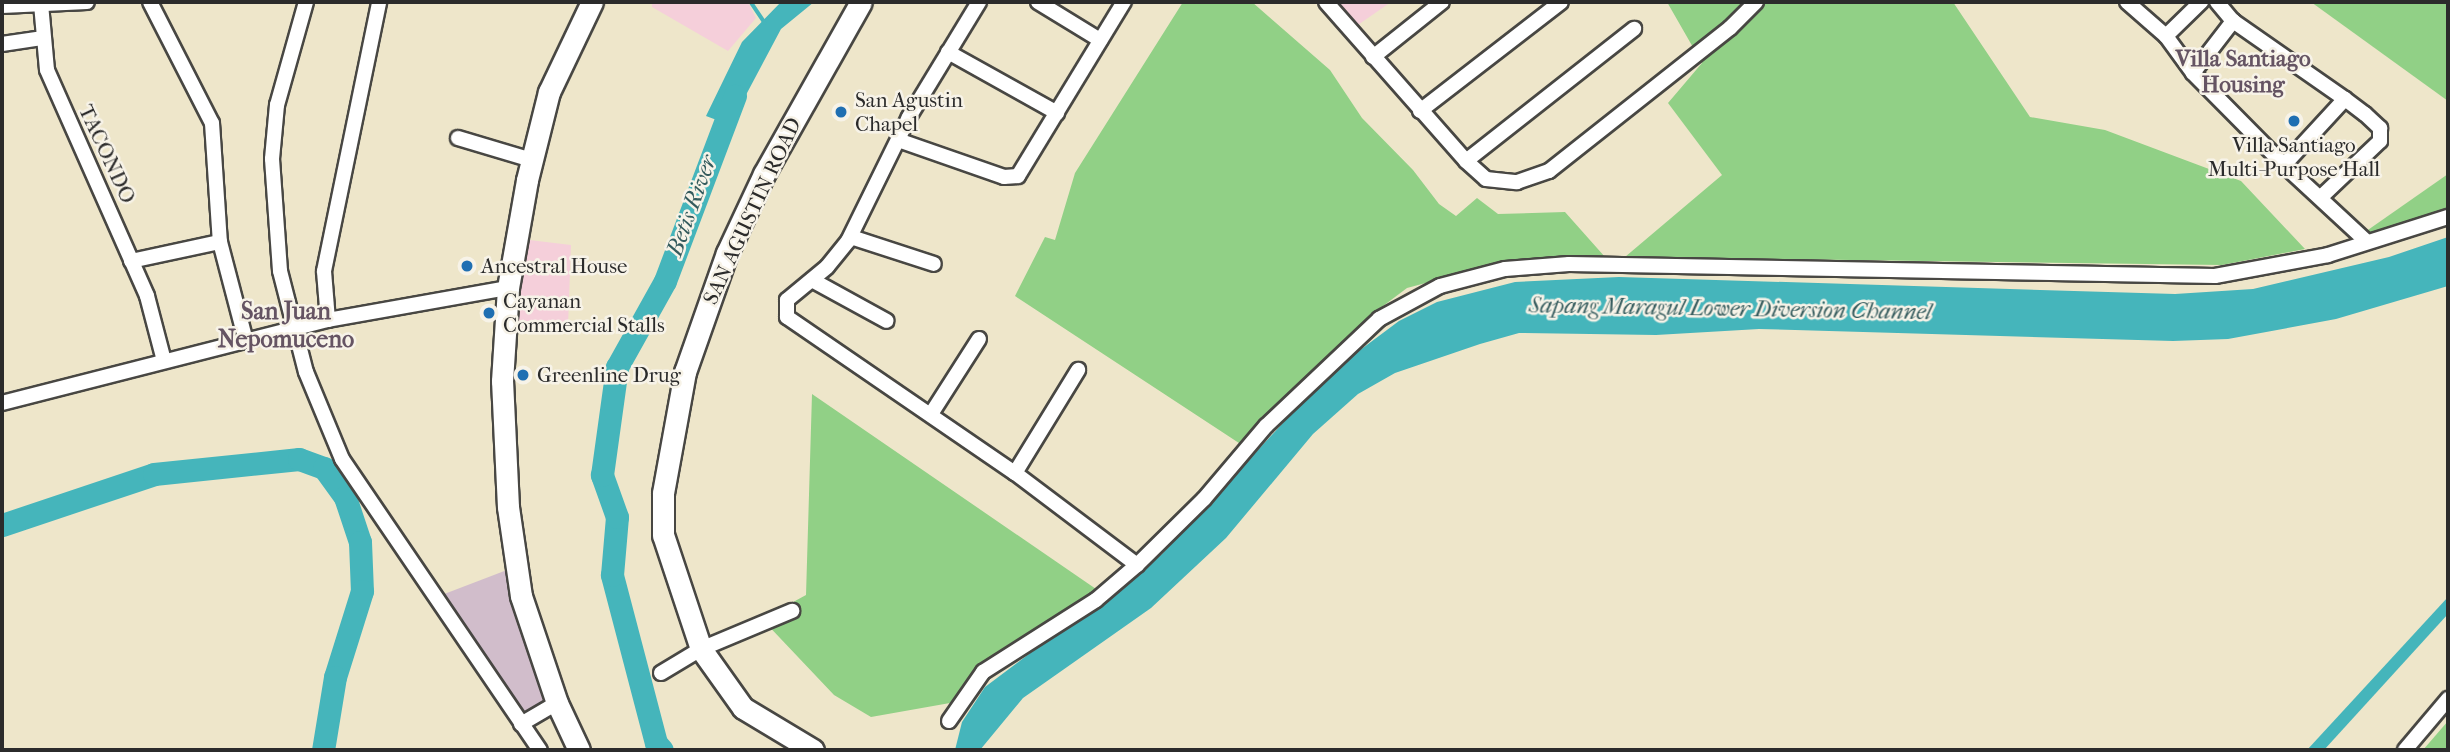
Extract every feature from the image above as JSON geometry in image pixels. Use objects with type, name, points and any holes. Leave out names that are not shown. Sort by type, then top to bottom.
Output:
[{"type":"street","points":[[2,6],[87,2]]},
{"type":"street","points":[[150,2],[208,112],[220,242],[246,341]]},
{"type":"street","points":[[306,2],[277,105],[272,159],[276,243],[293,331],[342,459],[540,750]]},
{"type":"street","points":[[328,320],[324,271],[379,2]]},
{"type":"street","points":[[579,750],[557,703],[521,596],[508,507],[502,382],[508,288],[532,160],[549,92],[592,2]]},
{"type":"street","name":"SAN AGUSTIN ROAD","points":[[813,750],[743,708],[701,649],[663,535],[666,460],[675,412],[700,322],[727,253],[764,174],[861,2]]},
{"type":"street","points":[[979,2],[947,52],[898,140],[851,237],[813,280],[787,300],[785,308],[792,324],[931,414],[1137,565]]},
{"type":"street","points":[[1038,2],[1100,40]]},
{"type":"street","points":[[898,140],[1012,178],[1018,176],[1124,2]]},
{"type":"street","points":[[1326,2],[1466,161],[1486,179],[1517,182],[1549,172],[1730,28],[1756,2]]},
{"type":"street","points":[[1373,57],[1442,2]]},
{"type":"street","points":[[1420,111],[1561,2]]},
{"type":"street","points":[[2127,2],[2166,36],[2193,73],[2366,241]]},
{"type":"street","points":[[2166,36],[2201,2]]},
{"type":"street","points":[[2217,2],[2233,21],[2346,99],[2380,128],[2381,141],[2322,196]]},
{"type":"street","name":"TACONDO","points":[[41,4],[42,38],[57,95],[147,296],[164,361]]},
{"type":"street","points":[[2193,73],[2233,21]]},
{"type":"street","points":[[1466,161],[1634,29]]},
{"type":"street","points":[[2,44],[42,38]]},
{"type":"street","points":[[947,52],[1057,113]]},
{"type":"street","points":[[2284,164],[2346,99]]},
{"type":"street","points":[[458,138],[532,160]]},
{"type":"street","points":[[949,721],[983,672],[1096,600],[1137,565],[1204,499],[1266,426],[1379,318],[1409,299],[1472,276],[1569,264],[2215,276],[2328,255],[2448,217]]},
{"type":"street","points":[[851,237],[934,264]]},
{"type":"street","points":[[131,261],[220,242]]},
{"type":"street","points":[[813,280],[887,321]]},
{"type":"street","points":[[2,403],[328,320],[508,288]]},
{"type":"street","points":[[931,414],[979,338]]},
{"type":"street","points":[[1015,473],[1078,370]]},
{"type":"street","points":[[661,673],[701,649],[792,611]]},
{"type":"street","points":[[2404,750],[2448,699]]},
{"type":"street","points":[[521,724],[557,703]]},
{"type":"shaded area","points":[[652,2],[748,2],[756,18],[728,51],[652,7]]},
{"type":"shaded area","points":[[1336,2],[1391,2],[1355,27]]},
{"type":"shaded area","points":[[521,239],[571,245],[568,326],[507,332]]},
{"type":"shaded area","points":[[507,570],[554,704],[525,721],[439,596]]},
{"type":"green space","points":[[1183,2],[1252,2],[1330,70],[1362,118],[1413,170],[1439,204],[1456,216],[1477,198],[1498,214],[1565,212],[1605,257],[1504,262],[1407,288],[1375,312],[1242,445],[1015,296],[1045,237],[1055,240],[1075,173]]},
{"type":"green space","points":[[1667,2],[1953,2],[2030,117],[2105,130],[2241,181],[2305,249],[2222,265],[1625,257],[1722,175],[1668,103],[1702,63]]},
{"type":"green space","points":[[2311,2],[2448,2],[2448,101]]},
{"type":"green space","points":[[2448,174],[2448,212],[2374,238],[2365,232]]},
{"type":"green space","points":[[812,394],[1096,589],[979,668],[950,703],[871,717],[834,695],[762,619],[806,595]]},
{"type":"green space","points":[[2448,721],[2448,750],[2423,750]]},
{"type":"water","points":[[781,2],[814,2],[781,29],[730,125],[706,116],[742,42]]},
{"type":"water","name":"Sapang Maragul Lower Diversion Channel","points":[[2448,237],[2448,286],[2336,319],[2228,339],[2173,341],[1759,329],[1656,335],[1519,333],[1395,373],[1358,394],[1313,434],[1226,538],[1151,608],[1023,698],[980,750],[955,750],[962,722],[985,687],[1162,554],[1328,374],[1399,321],[1437,302],[1515,282],[1619,277],[2175,294],[2253,289],[2389,257]]},
{"type":"water","points":[[2448,597],[2448,614],[2324,750],[2307,750]]},
{"type":"waterway","points":[[751,2],[765,23]]},
{"type":"waterway","name":"Betis River","points":[[662,750],[656,743],[612,575],[617,517],[602,475],[617,367],[665,281],[735,96]]},
{"type":"waterway","points":[[2,525],[154,474],[299,459],[324,468],[345,497],[360,542],[362,591],[335,677],[323,750]]},
{"type":"place","name":"San Agustin Chapel","points":[[841,112]]},
{"type":"place","name":"Villa Santiago Multi-Purpose Hall","points":[[2294,121]]},
{"type":"place","name":"Ancestral House","points":[[467,266]]},
{"type":"place","name":"Cayanan Commercial Stalls","points":[[489,313]]},
{"type":"place","name":"Greenline Drug","points":[[523,375]]},
{"type":"district","name":"Villa Santiago Housing","points":[[2243,72]]},
{"type":"district","name":"San Juan Nepomuceno","points":[[286,326]]}]
